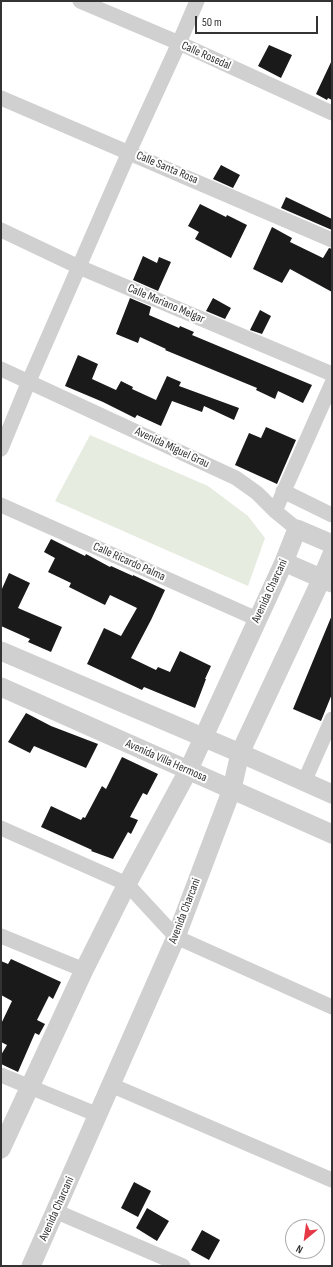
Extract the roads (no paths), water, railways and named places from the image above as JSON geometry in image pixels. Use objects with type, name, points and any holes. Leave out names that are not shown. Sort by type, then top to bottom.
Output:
[{"type":"street","name":"Calle Rosedal","points":[[80,1],[332,113]]},
{"type":"street","points":[[1,449],[129,152],[179,44],[197,1]]},
{"type":"street","name":"Calle Santa Rosa","points":[[1,98],[332,240]]},
{"type":"street","name":"Calle Mariano Melgar","points":[[1,230],[79,267],[332,374]]},
{"type":"street","name":"Avenida Miguel Grau","points":[[1,369],[236,478],[257,493],[274,511],[297,529],[332,544]]},
{"type":"street","points":[[274,511],[332,383]]},
{"type":"street","points":[[283,491],[332,514]]},
{"type":"street","name":"Calle Ricardo Palma","points":[[1,505],[257,619]]},
{"type":"street","name":"Avenida Charcani","points":[[1,1149],[84,970],[127,884],[188,771],[284,562],[297,529]]},
{"type":"street","name":"Avenida Charcani","points":[[31,1266],[176,937],[232,789],[240,753],[327,581],[332,554]]},
{"type":"street","points":[[284,562],[327,581]]},
{"type":"street","points":[[1,651],[332,794]]},
{"type":"street","name":"Avenida Villa Hermosa","points":[[1,687],[332,834]]},
{"type":"street","points":[[304,782],[332,719]]},
{"type":"street","points":[[1,828],[127,884],[176,937],[332,1007]]},
{"type":"street","points":[[1,936],[84,970]]},
{"type":"street","points":[[1,1074],[98,1114]]},
{"type":"street","points":[[111,1085],[332,1180]]},
{"type":"street","points":[[55,1211],[183,1266]]}]
